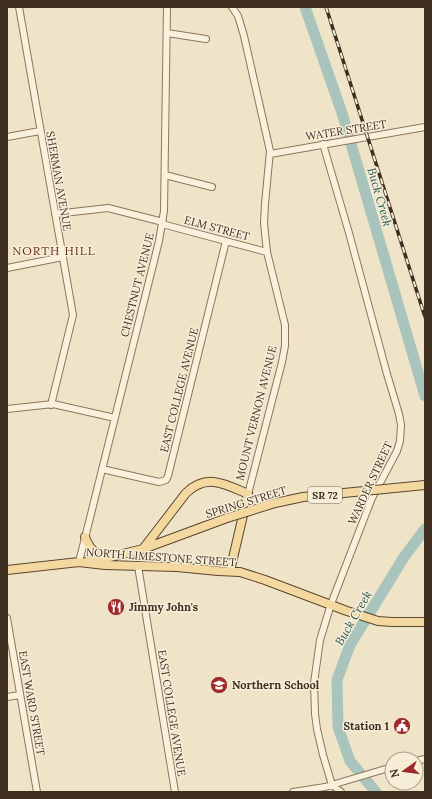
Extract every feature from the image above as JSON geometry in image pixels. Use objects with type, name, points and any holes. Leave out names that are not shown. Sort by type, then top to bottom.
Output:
[{"type":"main road","points":[[143,549],[186,493],[198,484],[204,482],[218,482],[248,494]]},
{"type":"main road","name":"SPRING STREET","points":[[79,562],[110,557],[143,549],[227,518],[275,503],[303,497],[425,485]]},
{"type":"main road","name":"MOUNT VERNON AVENUE","points":[[230,571],[248,494]]},
{"type":"main road","points":[[85,537],[94,552],[101,556],[110,557]]},
{"type":"main road","name":"NORTH LIMESTONE STREET","points":[[7,570],[79,562],[105,565],[177,567],[218,572],[240,572],[378,621],[425,622]]},
{"type":"street","name":"SHERMAN AVENUE","points":[[18,7],[73,315],[51,405]]},
{"type":"street","name":"CHESTNUT AVENUE","points":[[79,562],[159,242],[164,211],[167,7]]},
{"type":"street","name":"MOUNT VERNON AVENUE","points":[[232,7],[238,16],[241,26],[270,154],[265,204],[265,240],[285,325],[285,340],[282,362],[248,494]]},
{"type":"street","points":[[167,33],[206,39]]},
{"type":"street","name":"WATER STREET","points":[[270,154],[425,127]]},
{"type":"street","points":[[7,136],[40,130]]},
{"type":"street","name":"WARDER STREET","points":[[323,144],[349,233],[401,425],[400,441],[397,451],[372,498],[331,604],[320,640],[314,683],[314,697],[317,729],[332,785]]},
{"type":"street","points":[[165,176],[212,187]]},
{"type":"street","name":"ELM STREET","points":[[55,214],[108,208],[267,252]]},
{"type":"street","name":"EAST COLLEGE AVENUE","points":[[102,469],[159,482],[166,480],[226,241]]},
{"type":"street","points":[[7,268],[63,257]]},
{"type":"street","points":[[7,408],[51,405],[114,418]]},
{"type":"street","name":"EAST COLLEGE AVENUE","points":[[138,566],[175,792]]},
{"type":"street","name":"EAST WARD STREET","points":[[7,618],[37,792]]},
{"type":"street","points":[[7,697],[20,695]]},
{"type":"street","points":[[293,792],[322,790],[332,785],[384,769]]},
{"type":"street","points":[[332,785],[341,792]]},
{"type":"waterway","name":"Buck Creek","points":[[305,7],[342,113],[425,396]]},
{"type":"waterway","name":"Buck Creek","points":[[376,792],[350,761],[338,727],[337,680],[350,645],[404,557],[425,529]]},
{"type":"railway","points":[[326,7],[425,317]]},
{"type":"place","name":"Jimmy John's","points":[[116,607]]},
{"type":"place","name":"Northern School","points":[[219,685]]},
{"type":"place","name":"Station 1","points":[[402,726]]},
{"type":"district","name":"NORTH HILL","points":[[54,250]]}]
